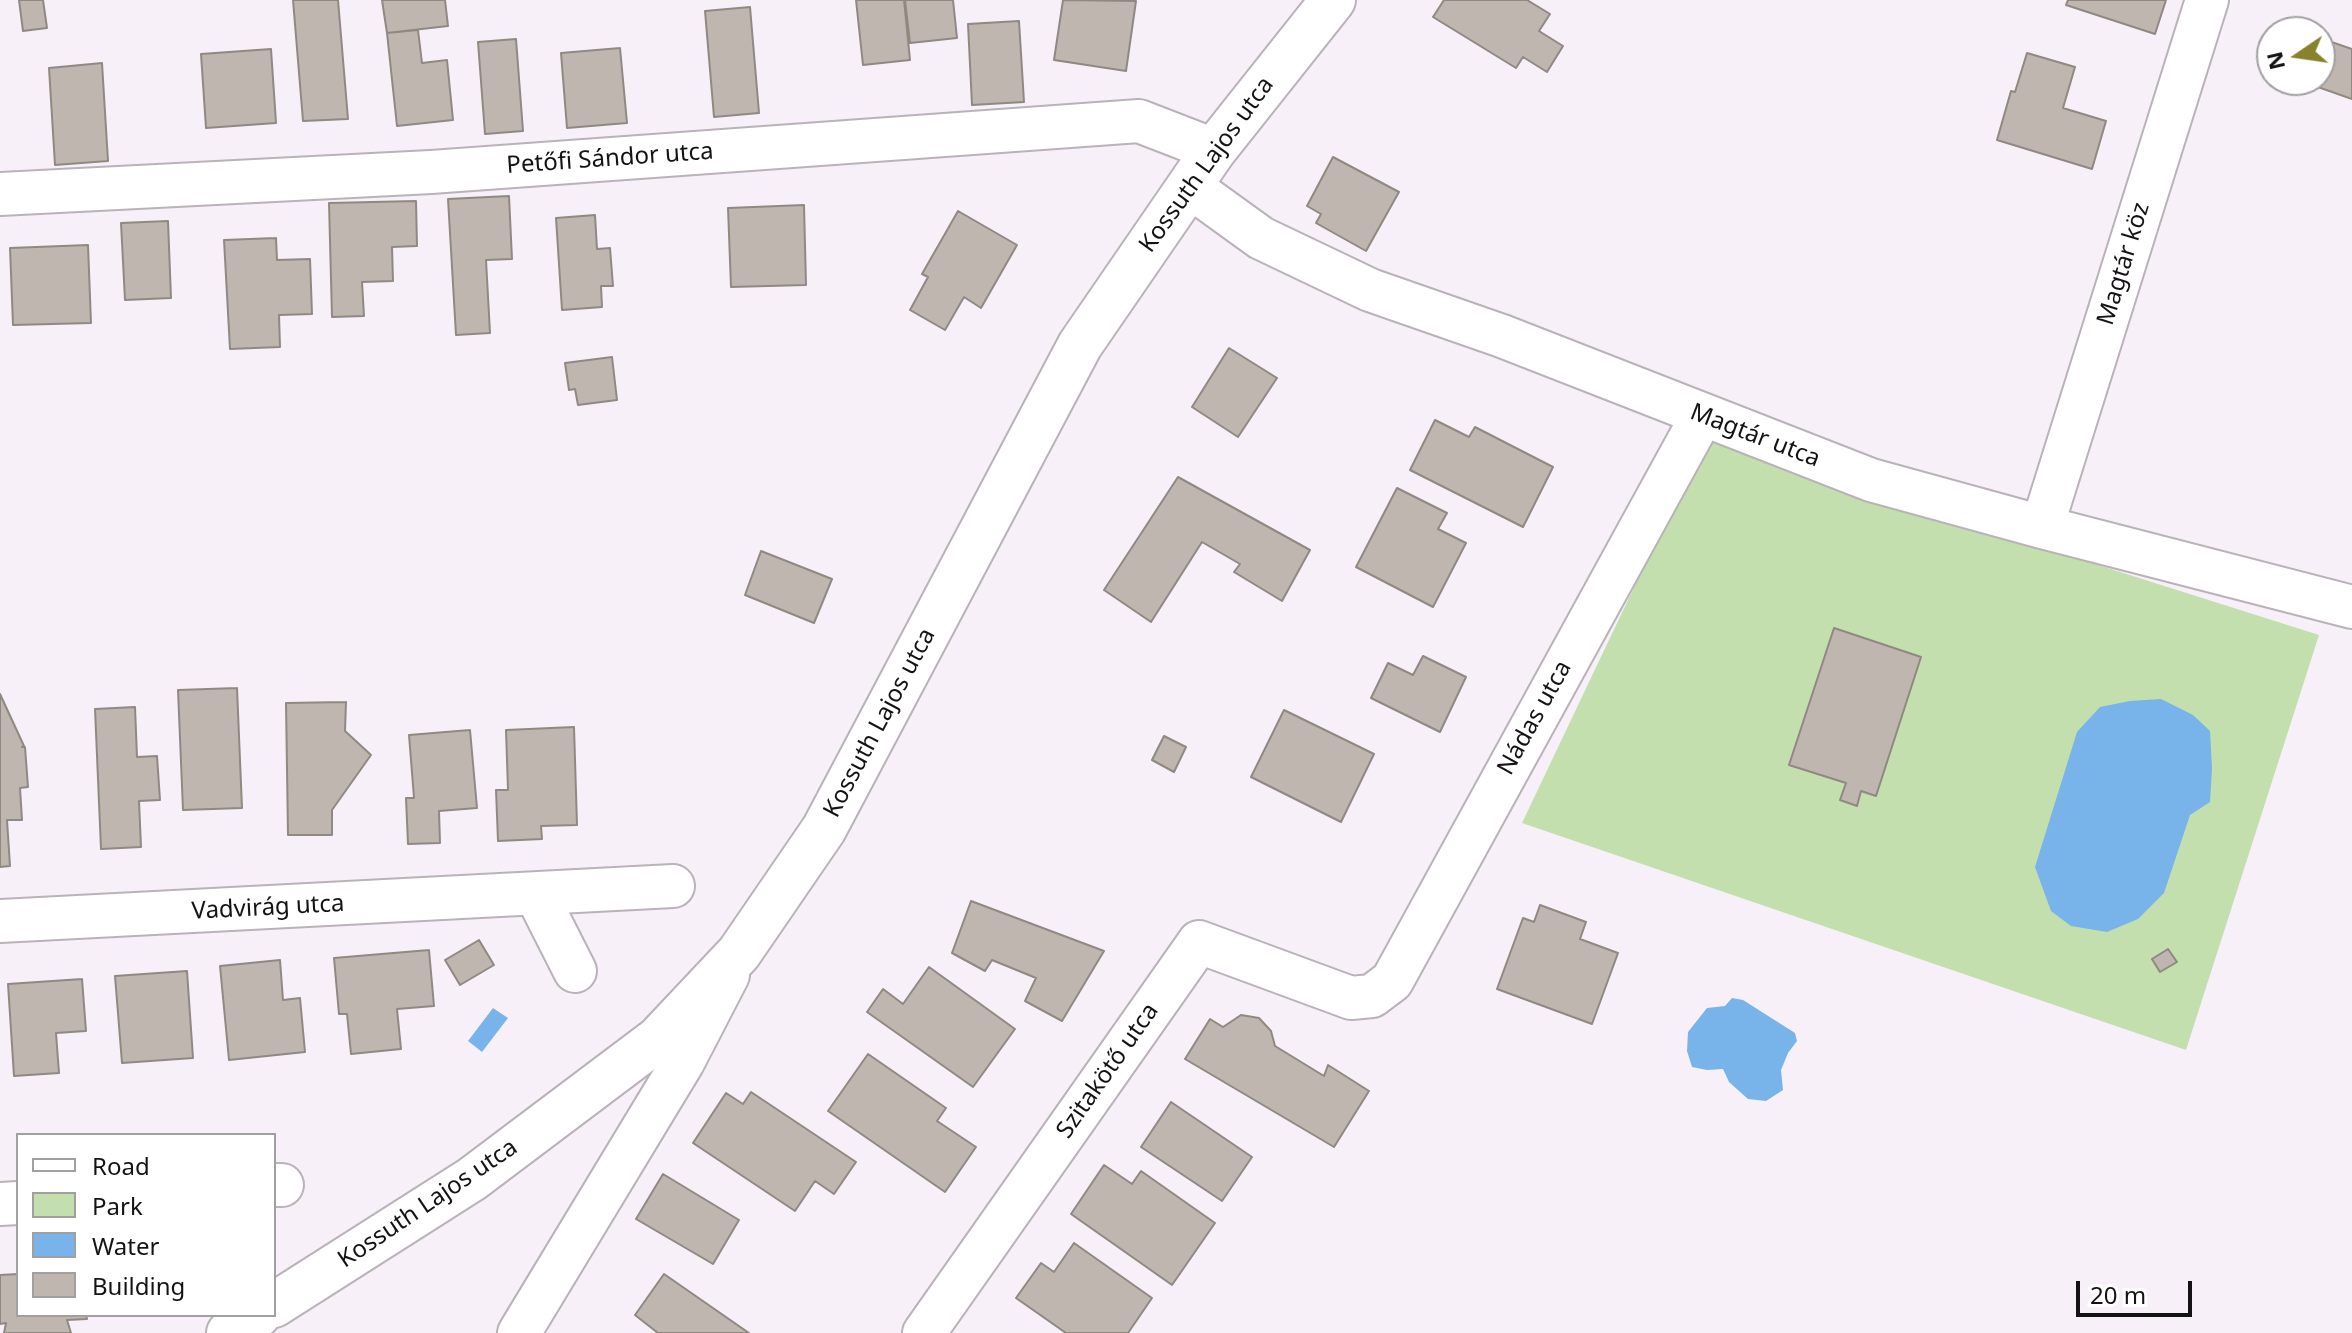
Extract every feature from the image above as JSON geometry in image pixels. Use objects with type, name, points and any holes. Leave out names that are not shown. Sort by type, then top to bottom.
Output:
[{"type":"main road","name":"Kossuth Lajos utca","points":[[276,1304],[472,1179],[658,1039],[739,953],[824,829],[1080,345],[1214,150],[1333,0]]},
{"type":"main road","points":[[229,1333],[255,1317]]},
{"type":"street","name":"Magtár köz","points":[[2042,527],[2207,0]]},
{"type":"street","name":"Petőfi Sándor utca","points":[[0,194],[431,172],[1139,121],[1214,150]]},
{"type":"street","name":"Magtár utca","points":[[1189,186],[1261,238],[1370,290],[1502,336],[1871,480],[2352,607]]},
{"type":"street","name":"Nádas utca","points":[[1351,998],[1372,996],[1392,981],[1702,416]]},
{"type":"street","name":"Vadvirág utca","points":[[0,921],[673,886]]},
{"type":"street","points":[[536,894],[575,971]]},
{"type":"street","name":"Szitakötő utca","points":[[924,1333],[1199,942],[1351,998]]},
{"type":"street","points":[[519,1333],[683,1062],[739,953]]},
{"type":"green space","points":[[1704,440],[2319,635],[2186,1050],[1522,823]]},
{"type":"water","points":[[2161,699],[2193,715],[2210,731],[2210,802],[2190,815],[2164,893],[2138,919],[2107,932],[2071,926],[2051,911],[2035,867],[2077,732],[2100,707]]},
{"type":"water","points":[[1732,998],[1743,1000],[1795,1033],[1797,1041],[1781,1070],[1783,1090],[1766,1101],[1748,1099],[1729,1082],[1723,1069],[1692,1067],[1687,1051],[1688,1032],[1707,1008],[1725,1006]]},
{"type":"water","points":[[493,1008],[508,1018],[482,1052],[468,1041]]},
{"type":"building","points":[[19,0],[43,0],[47,28],[23,31]]},
{"type":"building","points":[[293,0],[338,0],[348,119],[303,121]]},
{"type":"building","points":[[382,0],[445,0],[448,26],[387,33]]},
{"type":"building","points":[[856,0],[904,0],[910,60],[863,65]]},
{"type":"building","points":[[905,0],[953,0],[957,38],[910,43]]},
{"type":"building","points":[[1063,0],[1136,1],[1126,71],[1054,60]]},
{"type":"building","points":[[1444,0],[1527,0],[1550,14],[1539,31],[1563,46],[1547,72],[1523,57],[1516,68],[1433,17]]},
{"type":"building","points":[[2068,0],[2166,0],[2155,34],[2066,5]]},
{"type":"building","points":[[750,7],[759,113],[714,117],[705,11]]},
{"type":"building","points":[[1019,21],[1024,102],[972,105],[968,24]]},
{"type":"building","points":[[418,30],[422,63],[447,60],[453,120],[397,126],[387,33]]},
{"type":"building","points":[[516,39],[523,131],[485,134],[478,42]]},
{"type":"building","points":[[2336,44],[2352,49],[2352,99],[2336,93]]},
{"type":"building","points":[[620,48],[627,123],[567,128],[561,53]]},
{"type":"building","points":[[271,49],[276,123],[206,128],[201,54]]},
{"type":"building","points":[[2027,53],[2075,67],[2063,108],[2106,121],[2092,169],[1997,140],[2011,91],[2015,92]]},
{"type":"building","points":[[102,63],[108,161],[55,165],[49,68]]},
{"type":"building","points":[[1333,157],[1399,192],[1366,251],[1316,223],[1321,214],[1307,206]]},
{"type":"building","points":[[509,196],[512,259],[486,260],[490,333],[456,335],[448,199]]},
{"type":"building","points":[[416,201],[417,246],[392,247],[393,281],[362,282],[364,316],[332,317],[329,203]]},
{"type":"building","points":[[804,205],[806,285],[731,287],[728,208]]},
{"type":"building","points":[[958,211],[1017,245],[981,308],[964,297],[945,330],[910,310],[928,277],[922,274]]},
{"type":"building","points":[[595,215],[597,249],[610,248],[613,286],[601,286],[602,307],[562,310],[556,218]]},
{"type":"building","points":[[168,221],[171,298],[125,300],[121,223]]},
{"type":"building","points":[[276,238],[277,260],[310,259],[312,314],[279,315],[280,347],[230,349],[224,240]]},
{"type":"building","points":[[88,245],[91,323],[13,325],[10,248]]},
{"type":"building","points":[[1229,348],[1277,378],[1238,437],[1192,407]]},
{"type":"building","points":[[612,357],[617,400],[578,405],[575,389],[569,390],[565,363]]},
{"type":"building","points":[[1435,420],[1469,437],[1475,427],[1553,467],[1523,527],[1410,470]]},
{"type":"building","points":[[1178,477],[1310,550],[1282,601],[1234,572],[1240,564],[1202,542],[1151,622],[1104,590]]},
{"type":"building","points":[[1397,488],[1447,513],[1438,529],[1466,543],[1433,607],[1356,567]]},
{"type":"building","points":[[761,551],[832,579],[814,623],[745,595]]},
{"type":"building","points":[[1834,628],[1921,657],[1876,796],[1861,791],[1857,806],[1840,800],[1846,783],[1789,765]]},
{"type":"building","points":[[1423,656],[1466,677],[1440,732],[1371,698],[1388,663],[1413,675]]},
{"type":"building","points":[[237,688],[242,808],[183,810],[178,690]]},
{"type":"building","points":[[0,694],[22,747],[25,747],[28,787],[20,788],[22,820],[7,820],[10,866],[0,867]]},
{"type":"building","points":[[346,702],[345,731],[371,755],[332,810],[332,835],[288,835],[286,703]]},
{"type":"building","points":[[135,707],[137,757],[157,756],[160,800],[139,801],[141,847],[101,849],[95,709]]},
{"type":"building","points":[[1284,710],[1374,754],[1341,822],[1251,777]]},
{"type":"building","points":[[574,727],[577,825],[541,826],[542,839],[498,841],[496,790],[508,790],[506,730]]},
{"type":"building","points":[[470,730],[477,808],[439,811],[440,843],[408,844],[406,798],[414,798],[409,735]]},
{"type":"building","points":[[1164,736],[1186,747],[1174,772],[1152,760]]},
{"type":"building","points":[[971,901],[1104,951],[1062,1021],[1025,1001],[1036,978],[992,960],[985,971],[952,953]]},
{"type":"building","points":[[1540,905],[1586,922],[1580,939],[1618,953],[1592,1024],[1497,989],[1523,918],[1534,922]]},
{"type":"building","points":[[479,940],[494,965],[460,985],[445,960]]},
{"type":"building","points":[[2168,949],[2177,962],[2160,972],[2152,959]]},
{"type":"building","points":[[429,950],[434,1006],[397,1009],[401,1049],[351,1054],[347,1014],[339,1014],[334,958]]},
{"type":"building","points":[[280,960],[283,1000],[300,998],[305,1052],[229,1060],[220,966]]},
{"type":"building","points":[[929,967],[1015,1029],[973,1087],[867,1012],[883,989],[903,1004]]},
{"type":"building","points":[[187,971],[193,1058],[122,1063],[115,976]]},
{"type":"building","points":[[82,979],[86,1031],[56,1033],[59,1073],[14,1076],[8,984]]},
{"type":"building","points":[[1241,1015],[1259,1018],[1271,1031],[1275,1046],[1324,1076],[1328,1065],[1369,1091],[1334,1147],[1185,1059],[1210,1019],[1223,1027]]},
{"type":"building","points":[[868,1054],[946,1108],[937,1121],[976,1147],[945,1192],[828,1111]]},
{"type":"building","points":[[751,1092],[856,1162],[834,1194],[815,1181],[795,1211],[693,1143],[726,1093],[743,1104]]},
{"type":"building","points":[[1171,1102],[1252,1157],[1222,1201],[1141,1147]]},
{"type":"building","points":[[1104,1165],[1132,1184],[1141,1171],[1215,1223],[1172,1285],[1071,1214]]},
{"type":"building","points":[[663,1174],[739,1220],[713,1264],[636,1219]]},
{"type":"building","points":[[1074,1243],[1152,1298],[1128,1333],[1066,1333],[1016,1298],[1041,1263],[1054,1272]]},
{"type":"building","points":[[16,1274],[16,1317],[87,1319],[67,1320],[71,1333],[4,1333],[6,1323],[0,1324],[0,1275]]},
{"type":"building","points":[[664,1274],[749,1333],[658,1333],[635,1315]]}]
